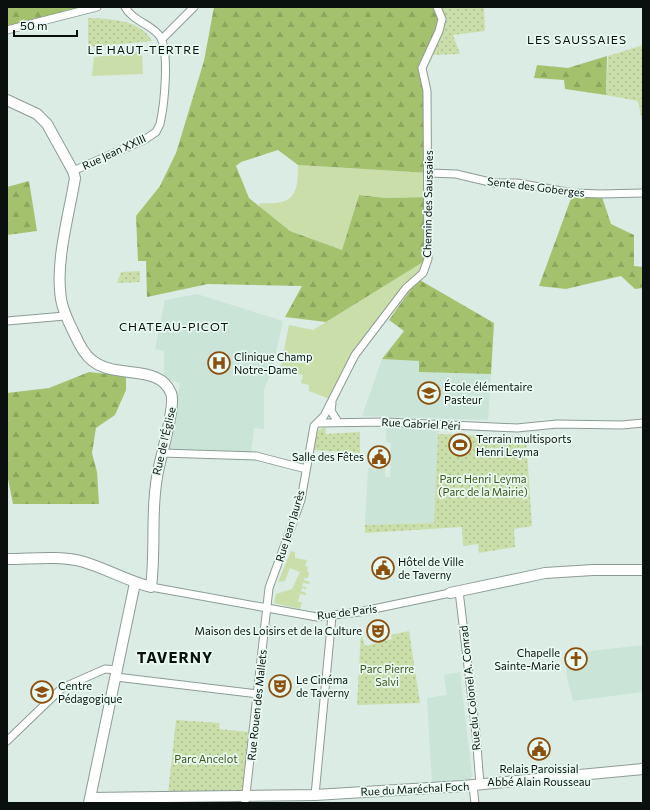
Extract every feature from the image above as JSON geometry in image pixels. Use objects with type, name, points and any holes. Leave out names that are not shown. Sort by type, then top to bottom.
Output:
[{"type":"street","points":[[7,30],[97,7]]},
{"type":"street","points":[[125,7],[138,22],[157,33],[162,39],[194,7]]},
{"type":"street","name":"Chemin des Saussaies","points":[[318,423],[332,400],[355,355],[374,328],[426,266],[428,259],[429,173],[428,91],[422,68],[440,31],[442,19],[437,7]]},
{"type":"street","name":"Rue Jean XXIII","points":[[73,171],[144,140],[156,132],[162,115],[165,80],[166,64],[162,39]]},
{"type":"street","points":[[7,100],[37,114],[47,124],[73,171]]},
{"type":"street","name":"Rue de l'Église","points":[[73,171],[75,178],[62,255],[60,287],[65,316],[85,355],[94,363],[116,371],[145,374],[159,378],[166,384],[173,398],[155,483],[154,564],[151,588]]},
{"type":"street","name":"Sente des Goberges","points":[[429,173],[456,174],[494,183],[517,183],[573,193],[643,193]]},
{"type":"street","points":[[7,321],[65,316]]},
{"type":"street","points":[[332,400],[331,411],[338,422]]},
{"type":"street","name":"Rue Gabriel Péri","points":[[318,423],[386,422],[515,428],[557,424],[622,425],[643,423]]},
{"type":"street","name":"Rue Jean Jaurès","points":[[266,607],[269,588],[301,500],[314,426],[318,423]]},
{"type":"street","points":[[162,453],[256,456],[306,469]]},
{"type":"street","name":"Rue de Paris","points":[[7,559],[66,559],[84,562],[151,588],[317,617],[380,608],[545,573],[593,570],[643,570]]},
{"type":"street","points":[[89,801],[135,583]]},
{"type":"street","name":"Rue du Colonel A. Conrad","points":[[454,592],[476,733],[476,785],[474,803]]},
{"type":"street","name":"Rue Rouen des Mallets","points":[[246,800],[266,607]]},
{"type":"street","points":[[315,795],[332,616]]},
{"type":"street","points":[[7,741],[62,688],[105,669],[116,674],[258,694]]},
{"type":"street","name":"Rue du Maréchal Foch","points":[[89,801],[303,799],[315,795],[476,785],[643,769]]},
{"type":"shaded area","name":"Clinique Champ Notre-Dame","points":[[197,294],[283,321],[271,374],[264,389],[264,429],[254,428],[251,453],[168,450],[180,383],[170,380],[164,376],[164,351],[155,349],[165,300]]},
{"type":"shaded area","name":"École élémentaire Pasteur","points":[[382,359],[419,361],[419,372],[491,374],[488,420],[362,416]]},
{"type":"shaded area","points":[[386,422],[439,424],[434,523],[365,525],[368,468],[385,469],[385,477],[390,477],[391,443],[386,442]]},
{"type":"shaded area","points":[[643,645],[643,692],[573,701],[567,677],[565,654]]},
{"type":"shaded area","points":[[460,672],[472,776],[468,781],[432,783],[427,698],[447,695],[444,675]]},
{"type":"green space","points":[[7,7],[93,7],[7,30]]},
{"type":"green space","points":[[214,7],[437,7],[442,19],[422,68],[427,91],[429,173],[298,165],[278,150],[241,162],[236,166],[249,198],[290,231],[342,250],[359,195],[386,198],[429,197],[428,259],[326,322],[285,317],[302,286],[208,284],[147,297],[146,261],[138,261],[136,216],[160,186],[176,153],[204,61]]},
{"type":"green space","points":[[437,7],[484,7],[485,31],[453,35],[460,54],[427,55],[442,19]]},
{"type":"green space","points":[[88,18],[115,20],[132,24],[140,28],[152,41],[88,47]]},
{"type":"green space","points":[[643,45],[643,126],[638,101],[606,95],[608,56]]},
{"type":"green space","points":[[142,52],[143,74],[92,76],[94,57]]},
{"type":"green space","points":[[607,56],[606,95],[565,89],[564,80],[534,78],[537,65],[568,68]]},
{"type":"green space","points":[[298,165],[429,173],[429,197],[386,198],[359,195],[342,250],[290,231],[260,207],[259,203],[279,202],[291,197],[295,192],[297,185]]},
{"type":"green space","points":[[29,181],[37,231],[7,235],[7,187]]},
{"type":"green space","points":[[573,193],[601,194],[611,224],[634,235],[634,266],[643,267],[643,288],[635,289],[621,276],[566,289],[539,286]]},
{"type":"green space","points":[[428,259],[426,266],[374,328],[332,400],[309,391],[309,385],[301,383],[303,375],[280,370],[289,325],[313,330]]},
{"type":"green space","points":[[140,271],[140,282],[117,283],[121,272]]},
{"type":"green space","points":[[418,279],[494,323],[491,374],[419,372],[419,361],[382,359],[404,331],[389,320]]},
{"type":"green space","points":[[89,372],[126,376],[126,390],[115,415],[96,428],[92,453],[97,472],[99,504],[13,504],[7,474],[7,393],[49,388]]},
{"type":"green space","points":[[325,427],[326,434],[360,432],[360,453],[312,450],[317,433],[321,428]]},
{"type":"green space","name":"Parc Henri Leyma (Parc de la Mairie)","points":[[438,434],[526,437],[532,526],[514,529],[515,547],[479,553],[478,544],[463,546],[462,527],[365,533],[365,525],[434,523]]},
{"type":"green space","points":[[291,551],[295,552],[295,558],[307,560],[305,566],[308,567],[307,571],[309,572],[308,578],[304,578],[304,580],[310,582],[309,584],[303,583],[302,586],[306,587],[306,589],[302,588],[301,591],[306,593],[306,595],[300,594],[298,602],[302,602],[300,609],[274,603],[276,594],[292,589],[300,572],[290,568],[285,581],[278,582]]},
{"type":"green space","name":"Parc Pierre Salvi","points":[[409,631],[420,703],[357,705],[361,632],[365,646],[392,639],[391,635]]},
{"type":"green space","name":"Parc Ancelot","points":[[176,720],[220,723],[219,729],[248,732],[243,791],[168,794]]},
{"type":"place","name":"Clinique Champ Notre-Dame","points":[[219,363]]},
{"type":"place","name":"École élémentaire Pasteur","points":[[429,393]]},
{"type":"place","name":"Terrain multisports Henri Leyma","points":[[460,445]]},
{"type":"place","name":"Salle des Fêtes","points":[[379,457]]},
{"type":"place","name":"Hôtel de Ville de Taverny","points":[[383,568]]},
{"type":"place","name":"Maison des Loisirs et de la Culture","points":[[378,631]]},
{"type":"place","name":"Chapelle Sainte-Marie","points":[[576,659]]},
{"type":"place","name":"Le Cinéma de Taverny","points":[[280,686]]},
{"type":"place","name":"Centre Pédagogique","points":[[42,692]]},
{"type":"place","name":"Relais Paroissial Abbé Alain Rousseau","points":[[539,749]]},
{"type":"district","name":"LES SAUSSAIES","points":[[577,40]]},
{"type":"district","name":"LE HAUT-TERTRE","points":[[144,50]]},
{"type":"district","name":"CHATEAU-PICOT","points":[[174,327]]},
{"type":"district","name":"TAVERNY","points":[[175,658]]}]
